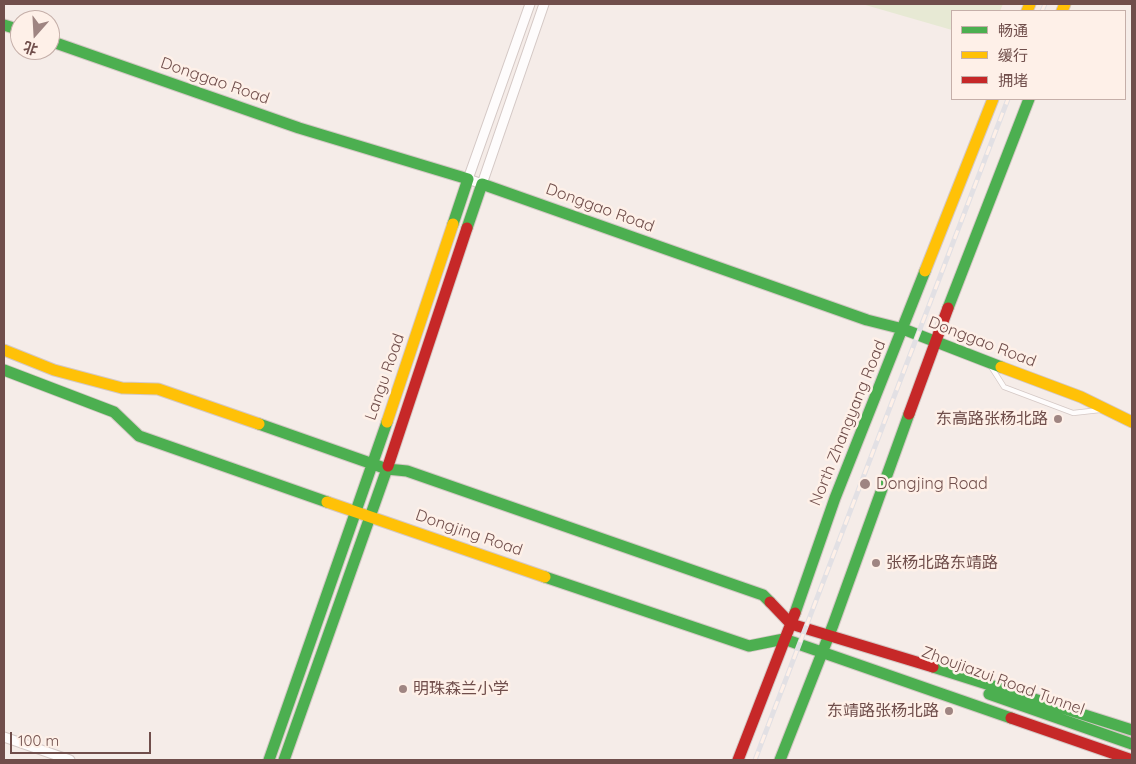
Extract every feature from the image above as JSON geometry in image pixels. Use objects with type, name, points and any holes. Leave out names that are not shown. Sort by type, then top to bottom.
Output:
[{"type":"main road","name":"Donggao Road","points":[[60,44],[300,128],[468,180]]},
{"type":"main road","name":"North Zhangyang Road","points":[[738,760],[790,624],[835,498],[993,100]]},
{"type":"main road","points":[[780,760],[1029,100]]},
{"type":"main road","name":"Langu Road","points":[[269,760],[373,464],[468,180]]},
{"type":"main road","name":"Donggao Road","points":[[482,184],[867,320],[903,329],[1106,409],[1132,422]]},
{"type":"main road","name":"Langu Road","points":[[284,760],[387,469],[482,184]]},
{"type":"main road","points":[[4,350],[54,370],[122,388],[158,389],[387,469],[407,471],[763,595],[790,624],[864,648],[947,671],[1132,730]]},
{"type":"main road","name":"Dongjing Road","points":[[4,370],[114,412],[139,436],[356,512],[749,646],[784,639]]},
{"type":"main road","points":[[784,639],[1132,760]]},
{"type":"main road","name":"Zhoujiazui Road Tunnel","points":[[864,648],[1132,744]]},
{"type":"street","name":"Langu Road","points":[[468,180],[530,4]]},
{"type":"street","name":"Langu Road","points":[[482,184],[544,4]]},
{"type":"street","name":"Donggao Road","points":[[468,180],[482,184]]},
{"type":"street","points":[[4,737],[70,760]]},
{"type":"lane","points":[[989,362],[1004,387],[1074,413],[1106,409]]},
{"type":"green space","points":[[862,4],[1003,4],[1000,10],[951,10],[951,30]]},
{"type":"railway","points":[[1042,10],[1045,4]]},
{"type":"railway","points":[[755,760],[1008,100]]},
{"type":"traffic: fast","points":[[4,25],[10,27]]},
{"type":"traffic: fast","points":[[60,44],[299,128],[468,179],[453,224]]},
{"type":"traffic: fast","points":[[948,308],[1029,100]]},
{"type":"traffic: fast","points":[[467,228],[482,184],[867,320],[903,329],[1001,367]]},
{"type":"traffic: fast","points":[[795,613],[835,498],[925,271]]},
{"type":"traffic: fast","points":[[4,370],[114,412],[139,436],[327,502]]},
{"type":"traffic: fast","points":[[780,760],[833,625],[909,414]]},
{"type":"traffic: fast","points":[[269,760],[387,422]]},
{"type":"traffic: fast","points":[[259,424],[387,469],[407,471],[763,595],[770,602]]},
{"type":"traffic: fast","points":[[284,760],[388,466]]},
{"type":"traffic: fast","points":[[545,577],[749,646],[784,639],[1011,718]]},
{"type":"traffic: fast","points":[[933,667],[1132,730]]},
{"type":"traffic: fast","points":[[989,694],[1132,744]]},
{"type":"traffic: slow","points":[[1027,10],[1030,4]]},
{"type":"traffic: slow","points":[[1062,10],[1065,4]]},
{"type":"traffic: slow","points":[[925,271],[993,100]]},
{"type":"traffic: slow","points":[[387,422],[453,224]]},
{"type":"traffic: slow","points":[[4,350],[54,370],[122,388],[158,389],[259,424]]},
{"type":"traffic: slow","points":[[1001,367],[1081,397],[1132,422]]},
{"type":"traffic: slow","points":[[327,502],[545,577]]},
{"type":"traffic: jam","points":[[388,466],[467,228]]},
{"type":"traffic: jam","points":[[909,414],[948,308]]},
{"type":"traffic: jam","points":[[770,602],[791,624],[933,667]]},
{"type":"traffic: jam","points":[[738,760],[795,613]]},
{"type":"traffic: jam","points":[[1011,718],[1132,760]]},
{"type":"place","name":"东高路张杨北路","points":[[1058,419]]},
{"type":"place","name":"Dongjing Road","points":[[865,484]]},
{"type":"place","name":"张杨北路东靖路","points":[[876,563]]},
{"type":"place","name":"明珠森兰小学","points":[[403,689]]},
{"type":"place","name":"东靖路张杨北路","points":[[949,711]]}]
